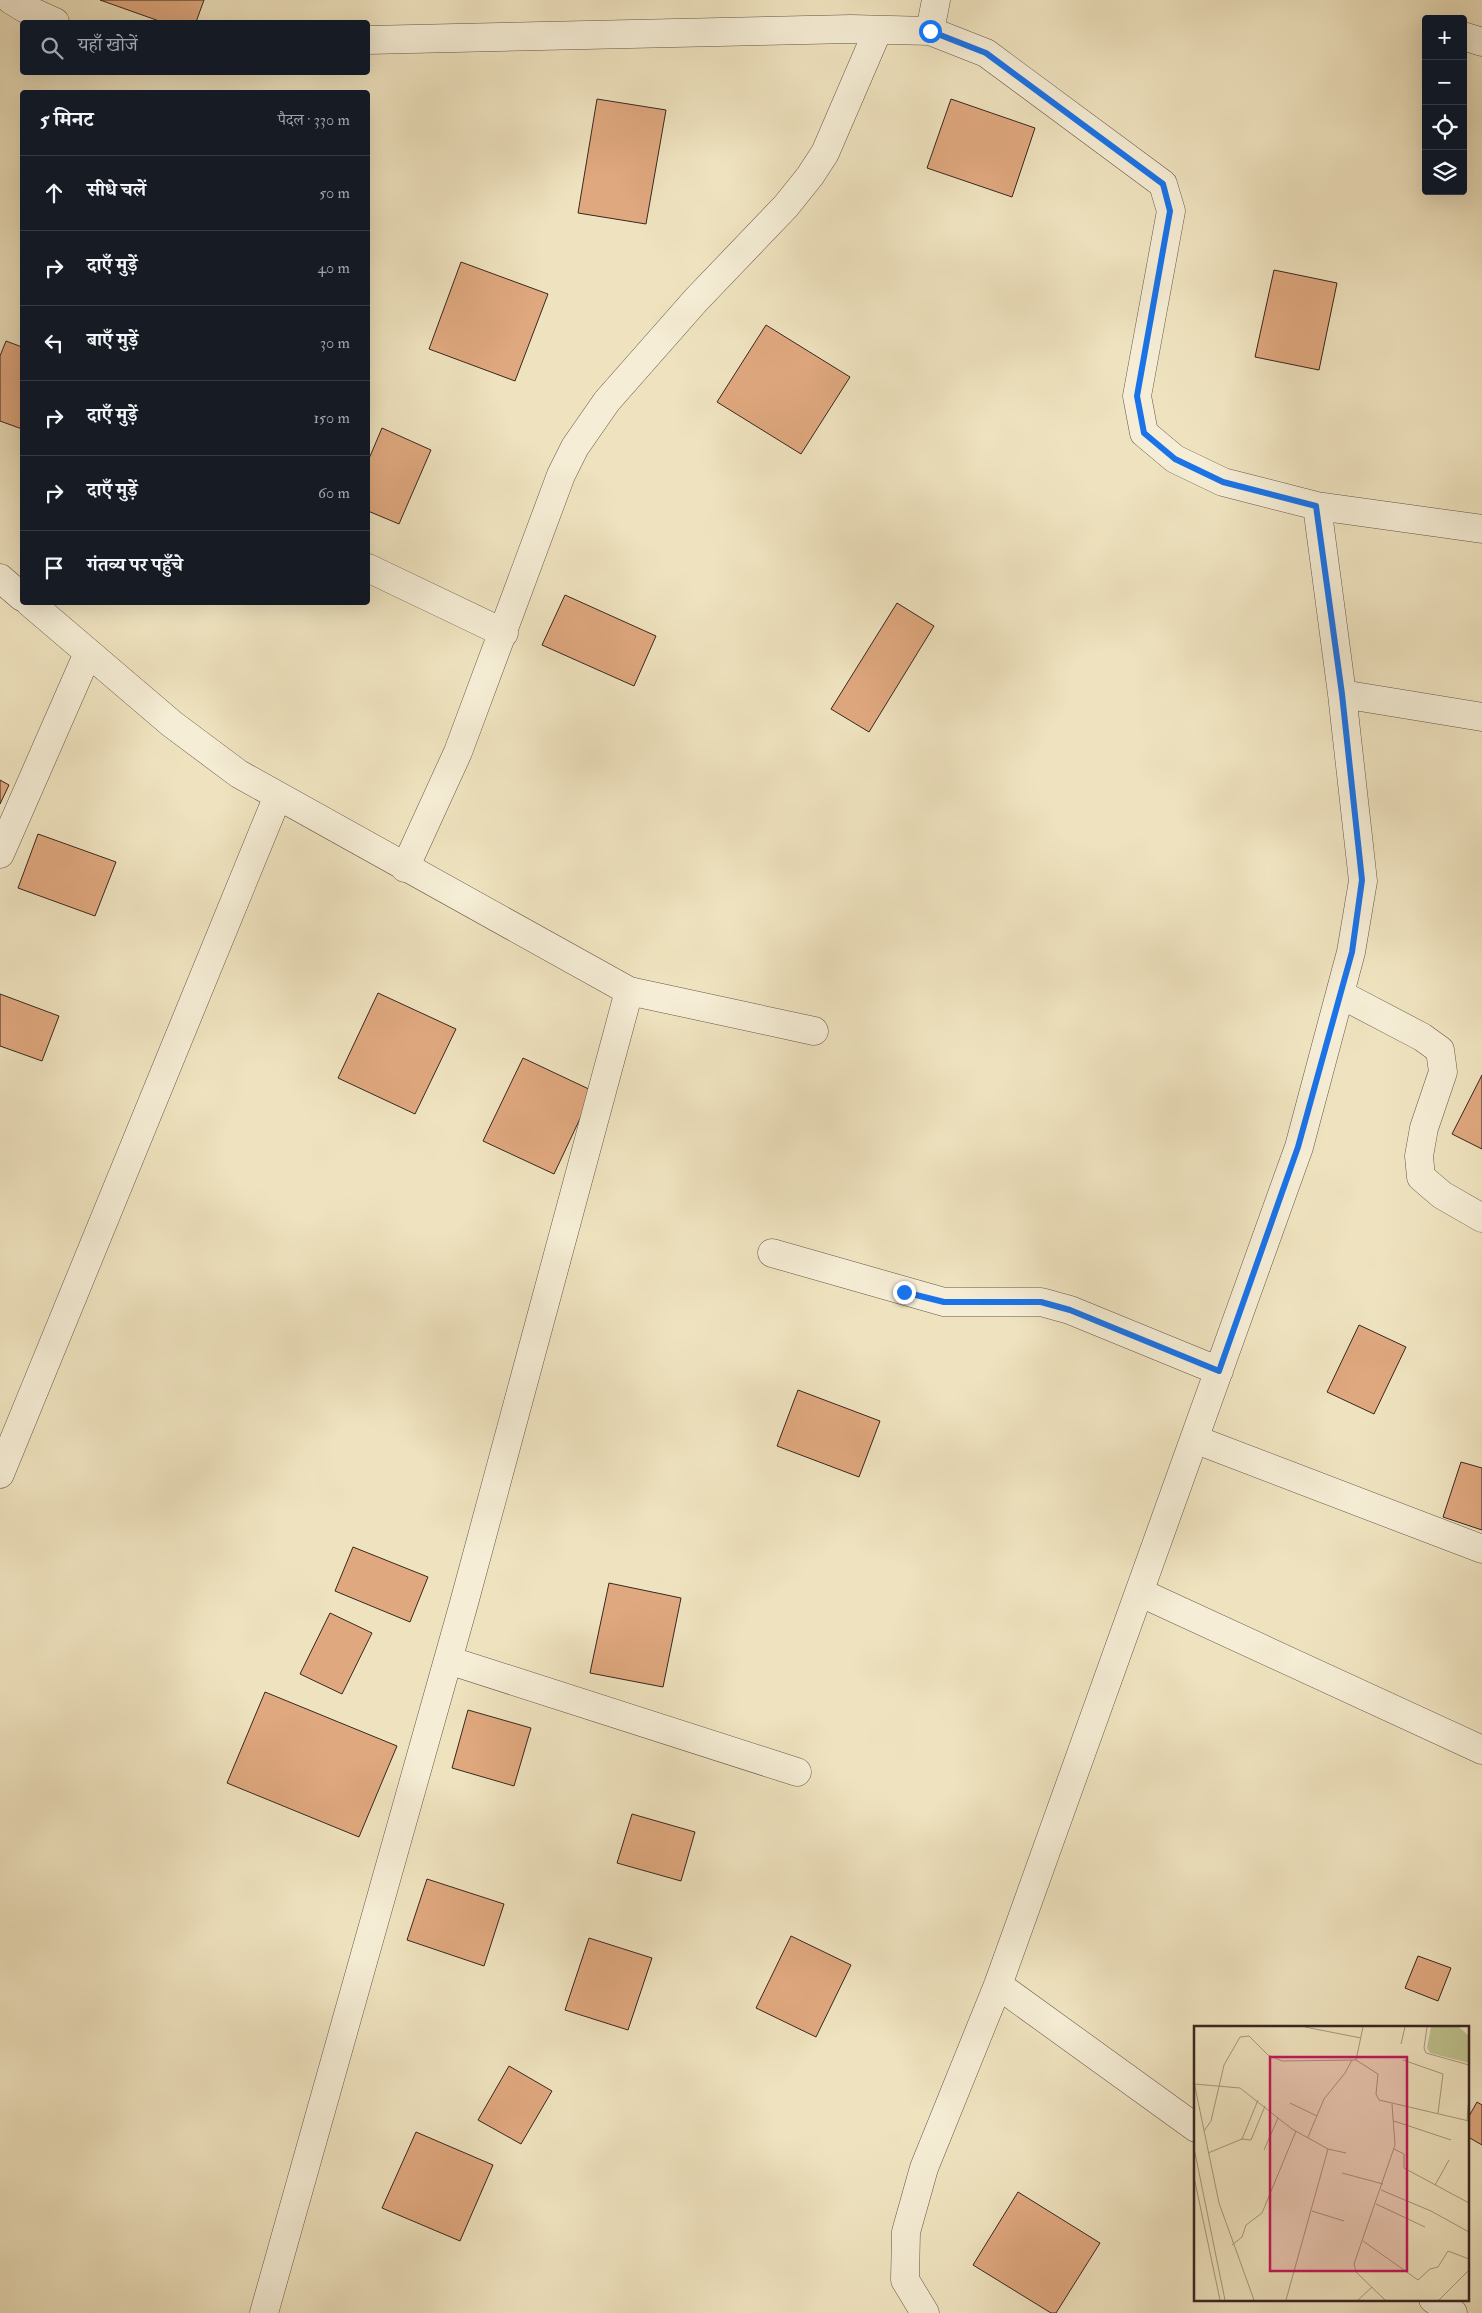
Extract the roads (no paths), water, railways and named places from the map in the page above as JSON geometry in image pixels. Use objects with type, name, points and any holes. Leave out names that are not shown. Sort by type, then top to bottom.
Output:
[{"type":"street","points":[[11,0],[51,20]]},
{"type":"street","points":[[930,31],[936,0]]},
{"type":"street","points":[[406,868],[458,752],[561,476],[575,447],[607,401],[696,300],[786,206],[810,176],[825,153],[878,30]]},
{"type":"street","points":[[370,40],[878,30],[930,31],[986,53],[1163,184],[1170,211],[1137,396],[1144,433],[1175,459],[1223,482],[1316,506],[1482,529]]},
{"type":"street","points":[[1467,37],[1482,42]]},
{"type":"street","points":[[925,2313],[905,2280],[906,2232],[924,2168],[998,1985],[1298,1147],[1352,952],[1362,880],[1342,694],[1316,506]]},
{"type":"street","points":[[370,569],[504,633]]},
{"type":"street","points":[[0,578],[20,595]]},
{"type":"street","points":[[32,605],[172,724],[239,774],[278,798],[629,991],[814,1031]]},
{"type":"street","points":[[0,854],[88,653]]},
{"type":"street","points":[[1342,694],[1482,717]]},
{"type":"street","points":[[0,1474],[278,798]]},
{"type":"street","points":[[264,2313],[448,1660],[629,991]]},
{"type":"street","points":[[1340,994],[1422,1037],[1440,1050],[1443,1072],[1424,1128],[1419,1156],[1421,1177],[1442,1195],[1482,1218]]},
{"type":"street","points":[[772,1253],[944,1302],[1041,1302],[1070,1310],[1219,1371]]},
{"type":"street","points":[[1194,1439],[1482,1550]]},
{"type":"street","points":[[1139,1592],[1482,1750]]},
{"type":"street","points":[[448,1660],[797,1772]]},
{"type":"street","points":[[998,1985],[1194,2127]]},
{"type":"street","points":[[1434,2300],[1453,2313]]}]
